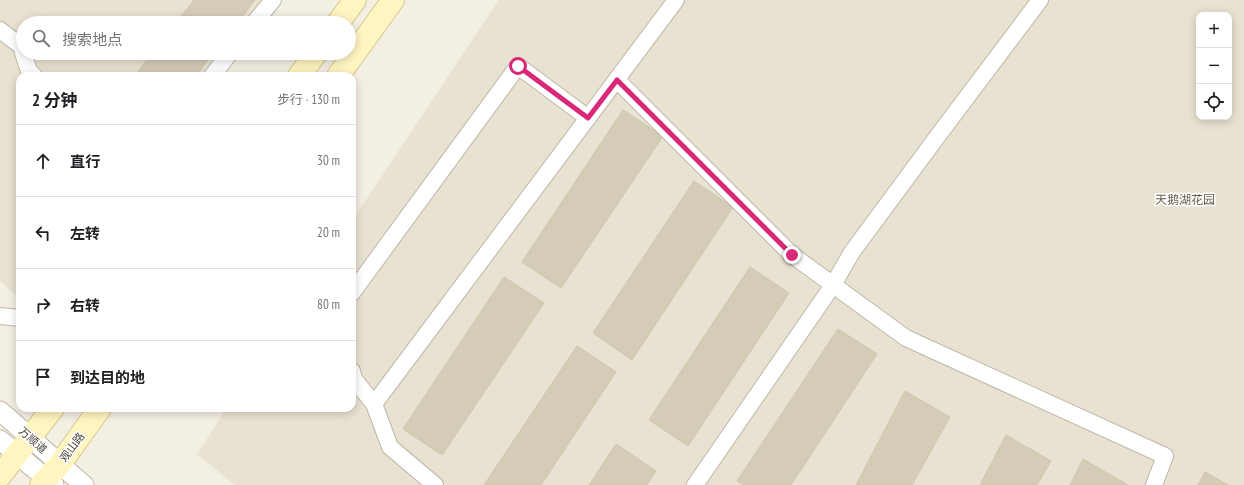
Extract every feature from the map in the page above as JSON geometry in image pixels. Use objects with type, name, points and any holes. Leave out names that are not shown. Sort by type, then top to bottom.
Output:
[{"type":"main road","points":[[343,16],[355,0]]},
{"type":"main road","points":[[356,51],[393,0]]},
{"type":"main road","points":[[302,72],[311,60]]},
{"type":"main road","points":[[341,72],[350,60]]},
{"type":"main road","points":[[0,476],[50,412]]},
{"type":"main road","name":"观山路","points":[[50,478],[97,412]]},
{"type":"street","points":[[260,16],[273,0]]},
{"type":"street","points":[[374,404],[676,0]]},
{"type":"street","points":[[695,485],[833,285],[857,245],[1040,0]]},
{"type":"street","points":[[0,30],[16,42]]},
{"type":"street","points":[[25,60],[30,72]]},
{"type":"street","points":[[215,72],[225,60]]},
{"type":"street","points":[[356,288],[518,66],[588,118]]},
{"type":"street","points":[[617,80],[792,255],[906,338],[1165,456],[1154,485]]},
{"type":"street","points":[[0,316],[16,318]]},
{"type":"street","points":[[356,382],[374,404],[390,447],[435,485]]},
{"type":"street","name":"万顺道","points":[[0,411],[31,437],[50,478]]},
{"type":"street","name":"万顺道","points":[[0,440],[50,478],[84,485]]},
{"type":"shaded area","points":[[0,0],[280,0],[268,16],[16,16],[16,60],[235,60],[225,72],[16,72],[16,295],[0,281]]},
{"type":"shaded area","points":[[499,0],[1244,0],[1244,485],[235,485],[197,454],[224,412],[356,412],[356,215]]},
{"type":"building","points":[[194,0],[255,0],[242,16],[181,16]]},
{"type":"building","points":[[147,60],[208,60],[199,72],[138,72]]},
{"type":"building","points":[[623,110],[663,136],[561,288],[522,262]]},
{"type":"building","points":[[694,181],[733,207],[632,360],[593,333]]},
{"type":"building","points":[[750,267],[789,293],[688,446],[649,420]]},
{"type":"building","points":[[504,277],[544,303],[442,455],[403,429]]},
{"type":"building","points":[[838,329],[877,354],[791,485],[744,485],[737,481]]},
{"type":"building","points":[[577,346],[616,372],[541,485],[484,485]]},
{"type":"building","points":[[905,391],[950,417],[912,485],[856,485]]},
{"type":"building","points":[[1006,435],[1051,461],[1037,485],[980,485]]},
{"type":"building","points":[[616,444],[656,471],[647,485],[589,485]]},
{"type":"building","points":[[1083,459],[1128,485],[1070,485]]},
{"type":"building","points":[[1205,472],[1228,485],[1198,485]]},
{"type":"district","name":"天鹅湖花园","points":[[1185,200]]},
{"type":"route","points":[[518,66],[588,118],[617,80],[792,255]]}]
